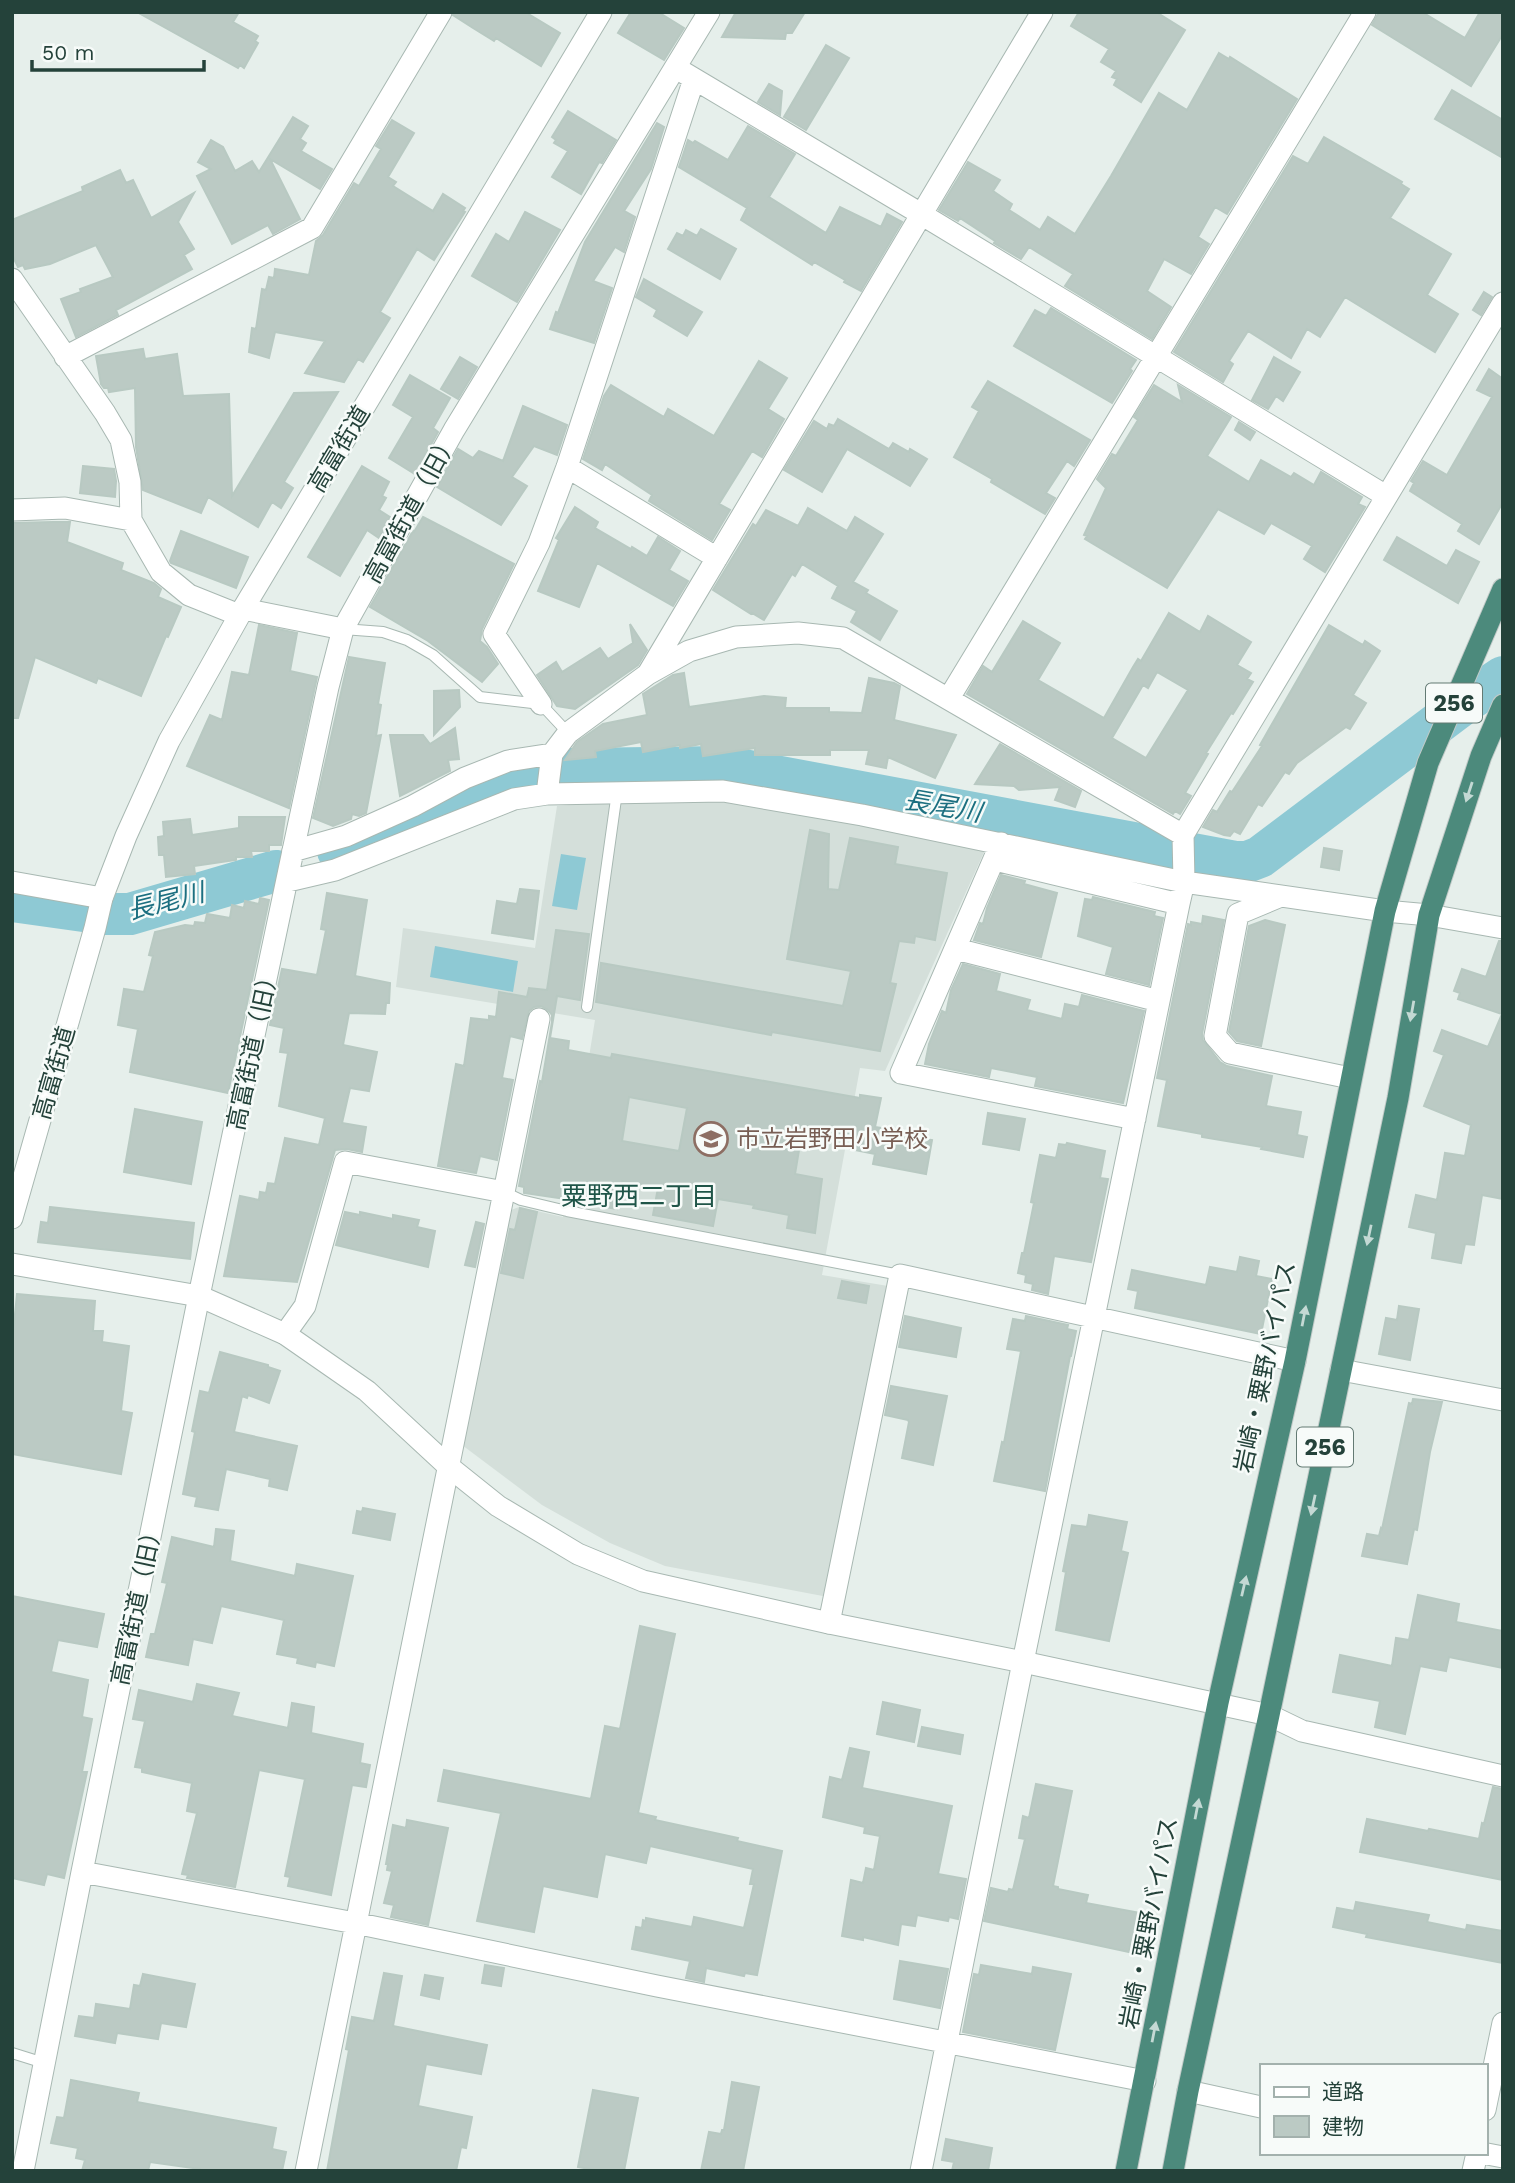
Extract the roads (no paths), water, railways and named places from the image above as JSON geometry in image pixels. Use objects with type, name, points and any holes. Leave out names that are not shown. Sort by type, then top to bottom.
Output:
[{"type":"highway","name":"岩崎・粟野バイパス","points":[[1126,2171],[1217,1703],[1295,1361],[1385,911],[1428,763],[1503,589]]},
{"type":"highway","name":"256","points":[[1173,2171],[1398,1098],[1429,915],[1482,756],[1503,705]]},
{"type":"street","points":[[65,357],[312,228],[441,12]]},
{"type":"street","name":"高富街道","points":[[12,1218],[102,898],[125,836],[169,741],[241,612],[601,12]]},
{"type":"street","name":"高富街道（旧）","points":[[23,2171],[199,1296],[328,687],[343,629],[454,430],[685,73],[709,12]]},
{"type":"street","points":[[648,674],[1042,12]]},
{"type":"street","points":[[949,698],[1365,12]]},
{"type":"street","points":[[541,704],[494,634],[539,543],[567,467],[685,73],[1386,496]]},
{"type":"street","points":[[12,279],[106,413],[121,440],[130,482],[131,520],[161,572],[189,595],[241,612],[343,629]]},
{"type":"street","points":[[921,2171],[1180,904],[1184,882],[1183,835],[1503,303]]},
{"type":"street","points":[[567,467],[717,558]]},
{"type":"street","points":[[12,510],[65,508],[131,520]]},
{"type":"street","points":[[548,790],[552,758],[568,733],[648,674],[689,651],[736,637],[798,633],[843,638],[1183,835]]},
{"type":"street","points":[[293,851],[346,836],[508,761],[552,758]]},
{"type":"street","points":[[467,782],[479,810]]},
{"type":"street","points":[[288,881],[335,870],[479,810],[548,790],[723,791],[862,815],[1180,904]]},
{"type":"street","points":[[998,851],[1184,882],[1429,915],[1503,928]]},
{"type":"street","points":[[998,851],[901,1073],[1135,1119]]},
{"type":"street","points":[[12,882],[102,898]]},
{"type":"street","points":[[1281,896],[1238,914],[1215,1036],[1230,1053],[1350,1079]]},
{"type":"street","points":[[956,949],[1159,1001]]},
{"type":"street","points":[[306,2171],[539,1019]]},
{"type":"street","points":[[285,1334],[305,1306],[345,1162],[503,1192]]},
{"type":"street","points":[[12,1264],[199,1296],[285,1334],[367,1391],[448,1465],[498,1506],[578,1554],[643,1581],[829,1623],[1217,1703],[1269,1715],[1302,1731],[1503,1776]]},
{"type":"street","points":[[829,1623],[900,1275],[1295,1361]]},
{"type":"street","points":[[1341,1370],[1503,1400]]},
{"type":"street","points":[[82,1872],[355,1923],[657,1986],[1145,2081]]},
{"type":"street","points":[[1487,2100],[1503,2023]]},
{"type":"street","points":[[1188,2091],[1260,2107]]},
{"type":"lane","points":[[343,629],[383,632],[407,640],[433,655],[480,697],[541,704],[568,733]]},
{"type":"lane","points":[[587,1007],[617,792]]},
{"type":"lane","points":[[503,1192],[521,1200],[567,1211],[900,1275]]},
{"type":"lane","points":[[12,2053],[44,2063]]},
{"type":"water","points":[[561,854],[586,858],[577,910],[552,906]]},
{"type":"water","points":[[435,946],[518,961],[513,992],[430,977]]},
{"type":"waterway","name":"長尾川","points":[[338,851],[410,826],[502,780],[571,769],[727,767],[1235,862],[1247,862],[1260,857],[1503,677]]},
{"type":"waterway","name":"長尾川","points":[[12,901],[105,914],[130,914],[276,871]]},
{"type":"place","name":"市立岩野田小学校","points":[[711,1139]]},
{"type":"district","name":"粟野西二丁目","points":[[639,1196]]}]
